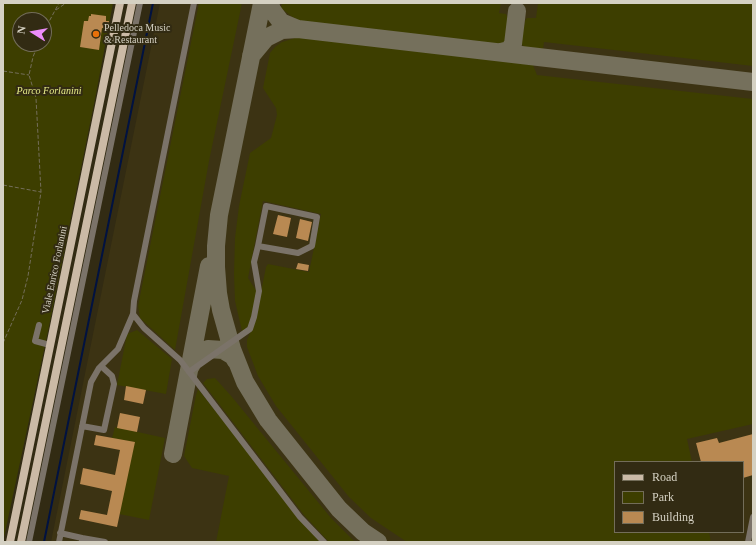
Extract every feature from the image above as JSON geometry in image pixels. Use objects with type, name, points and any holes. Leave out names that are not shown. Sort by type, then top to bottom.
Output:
[{"type":"main road","name":"Viale Enrico Forlanini","points":[[10,542],[120,3]]},
{"type":"main road","name":"Viale Enrico Forlanini","points":[[21,542],[132,3]]},
{"type":"lane","points":[[29,542],[140,3]]},
{"type":"lane","points":[[58,542],[91,382],[101,366],[118,349],[133,314],[134,301],[194,3]]},
{"type":"lane","points":[[189,372],[250,329],[259,291],[254,262],[266,206],[317,217],[312,246],[298,253],[258,246]]},
{"type":"lane","points":[[133,314],[144,328],[180,360],[300,517],[324,542]]},
{"type":"lane","points":[[39,325],[35,341],[50,345]]},
{"type":"lane","points":[[82,426],[104,430],[114,384],[112,376],[101,366]]},
{"type":"lane","points":[[748,542],[753,517]]},
{"type":"lane","points":[[60,533],[82,540],[105,542]]},
{"type":"path","points":[[52,16],[59,3]]},
{"type":"path","points":[[55,10],[66,3]]},
{"type":"path","points":[[3,343],[22,300],[28,276],[41,192],[36,98],[29,75],[35,52]]},
{"type":"path","points":[[3,71],[29,75]]},
{"type":"path","points":[[3,185],[41,192]]},
{"type":"shaded area","points":[[160,3],[753,3],[753,542],[51,542]]},
{"type":"green space","name":"Parco Forlanini","points":[[3,3],[113,3],[96,94],[47,336],[3,542]]},
{"type":"green space","points":[[199,3],[242,3],[209,161],[175,350],[140,318],[138,306]]},
{"type":"green space","points":[[282,3],[501,3],[499,13],[506,14],[508,18],[505,43],[502,45],[497,45],[309,23],[300,21],[291,16],[281,8]]},
{"type":"green space","points":[[538,3],[753,3],[753,66],[544,42],[543,49],[525,47],[521,44],[525,21],[527,18],[536,18]]},
{"type":"green space","points":[[295,38],[309,38],[530,64],[533,65],[537,75],[753,99],[753,424],[687,439],[692,461],[614,461],[614,533],[709,533],[711,542],[407,542],[371,518],[349,497],[276,406],[258,376],[247,347],[247,340],[255,322],[266,267],[268,264],[309,272],[321,214],[263,201],[248,278],[257,292],[250,323],[246,329],[242,331],[235,301],[235,238],[239,206],[250,153],[271,138],[277,115],[276,108],[263,88],[270,53],[282,42]]},
{"type":"green space","points":[[137,330],[172,359],[166,394],[117,385],[127,334]]},
{"type":"green space","points":[[215,378],[331,518],[355,542],[329,542],[304,515],[203,383],[207,379]]},
{"type":"green space","points":[[198,389],[320,542],[216,542],[229,476],[192,468],[184,456]]},
{"type":"green space","points":[[115,427],[165,438],[149,520],[119,514],[134,442],[112,438]]},
{"type":"building","points":[[91,14],[106,16],[106,21],[109,21],[108,29],[102,28],[99,50],[80,47],[84,21],[88,21]]},
{"type":"building","points":[[278,215],[291,218],[287,237],[273,234]]},
{"type":"building","points":[[300,219],[312,222],[308,241],[296,238]]},
{"type":"building","points":[[298,263],[309,265],[308,271],[296,269]]},
{"type":"building","points":[[126,386],[146,390],[143,404],[124,400]]},
{"type":"building","points":[[120,413],[140,417],[137,432],[117,428]]},
{"type":"building","points":[[753,434],[753,475],[744,478],[744,461],[701,461],[696,443],[717,438],[719,443]]},
{"type":"building","points":[[96,435],[135,442],[117,527],[79,519],[81,510],[107,515],[112,491],[80,484],[83,468],[115,475],[120,450],[94,445]]},
{"type":"waterway","points":[[44,542],[153,3]]},
{"type":"taxiway","points":[[262,3],[219,215],[216,246],[216,267],[221,310],[232,349],[245,382],[268,420],[339,509],[363,532],[378,542]]},
{"type":"taxiway","points":[[270,3],[272,10],[281,22],[298,29]]},
{"type":"taxiway","points":[[501,52],[509,50],[513,44],[517,11]]},
{"type":"taxiway","points":[[251,56],[266,38],[282,30],[298,29],[753,82]]},
{"type":"taxiway","points":[[173,454],[209,266]]},
{"type":"taxiway","points":[[191,366],[194,358],[198,354],[208,349],[223,350],[233,356],[236,361]]},
{"type":"place","name":"Pelledoca Music & Restaurant","points":[[96,34]]}]
